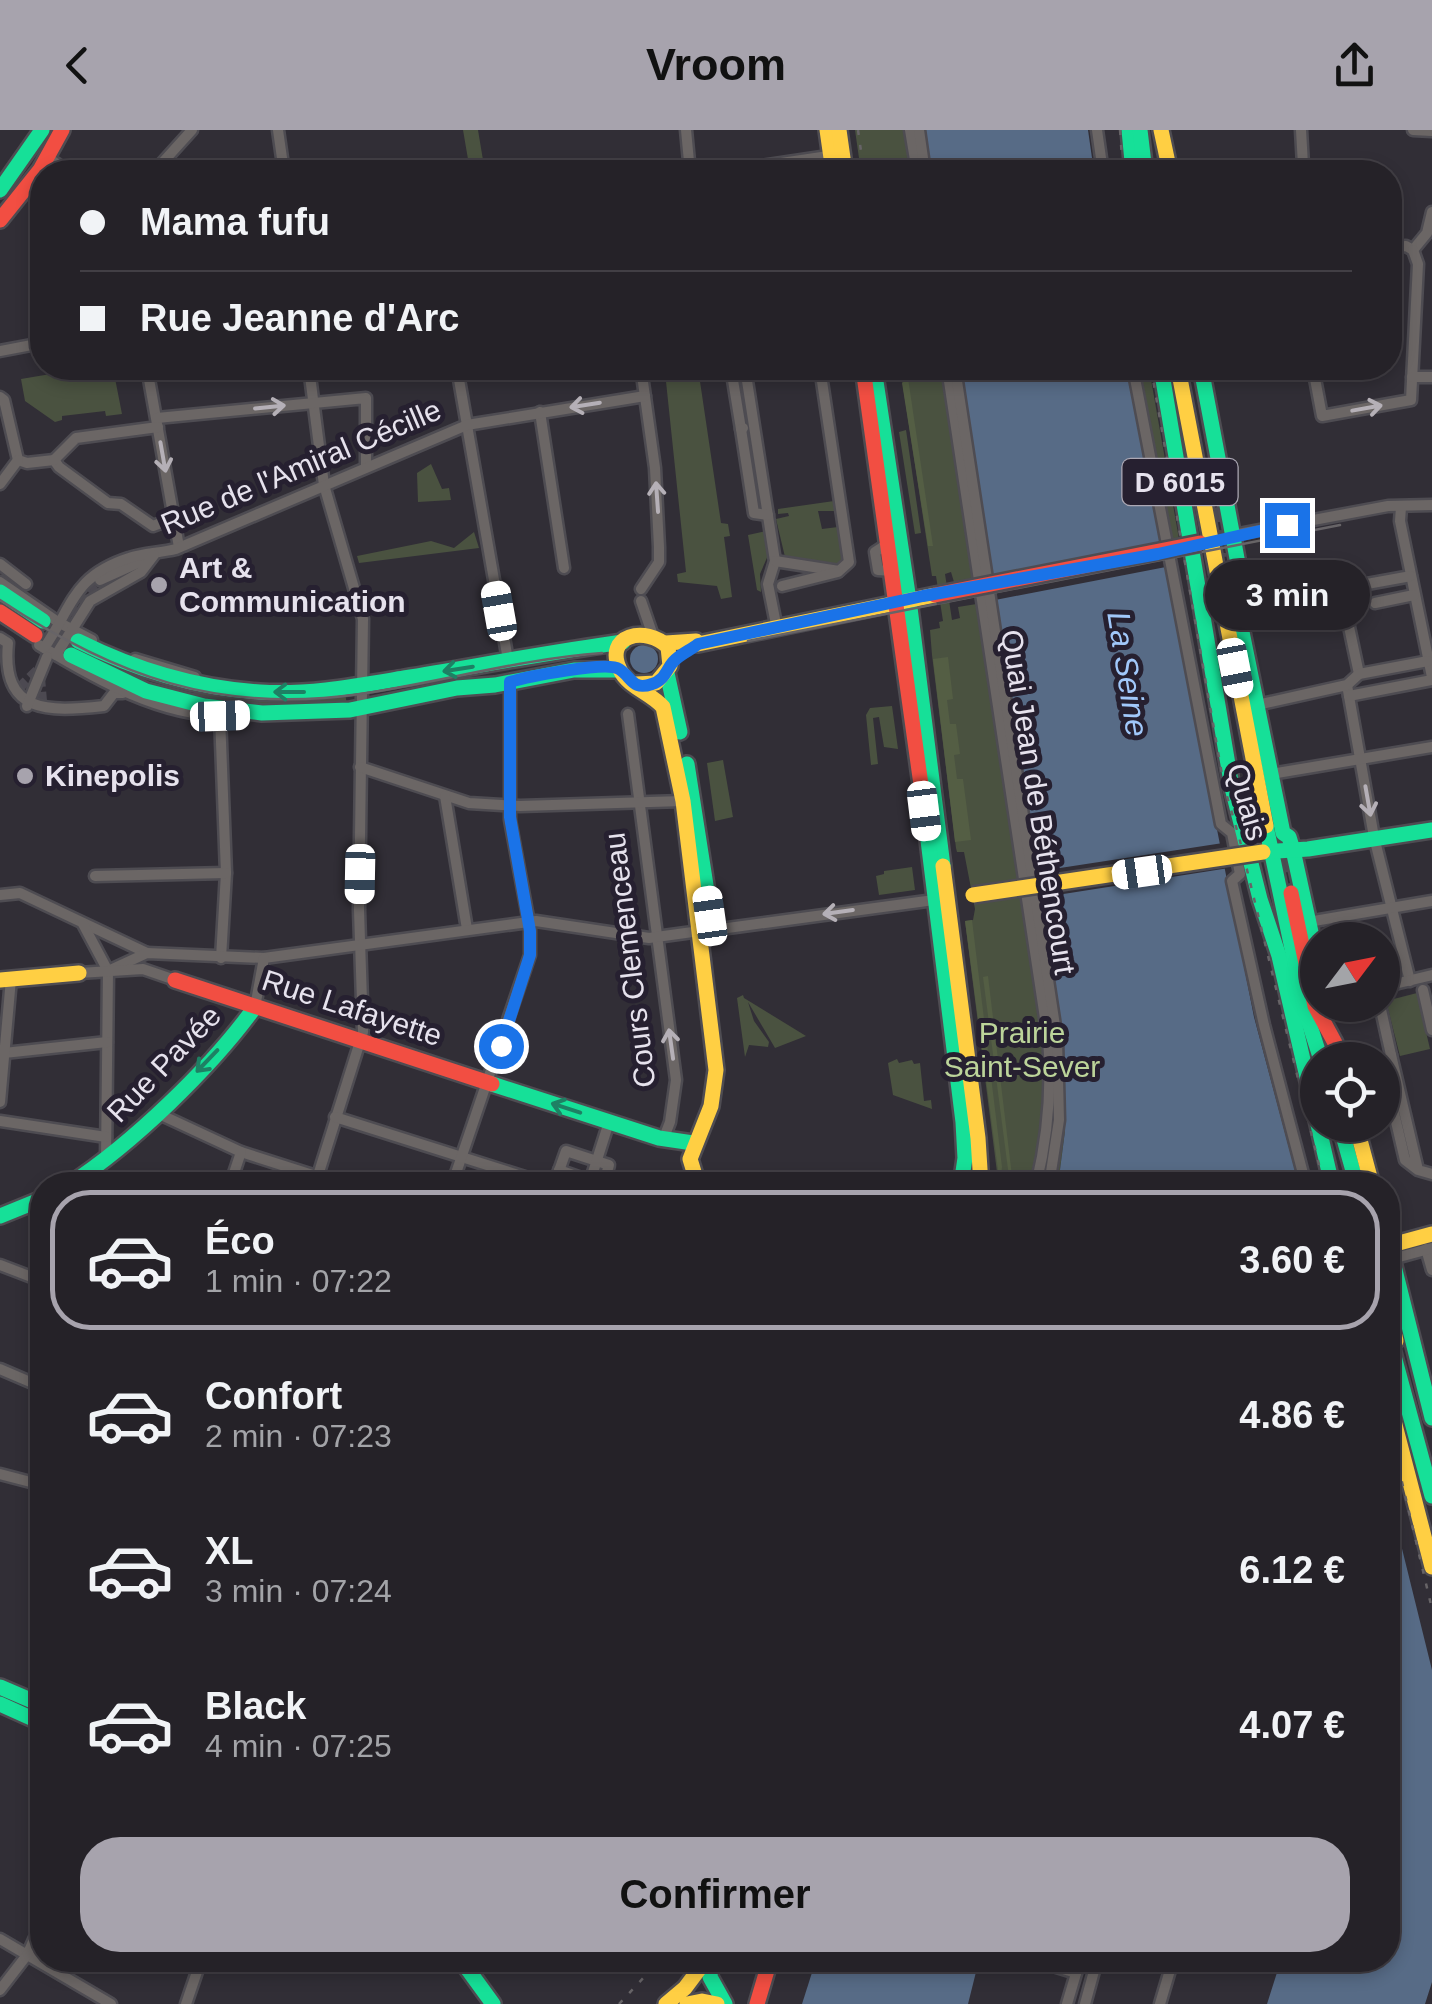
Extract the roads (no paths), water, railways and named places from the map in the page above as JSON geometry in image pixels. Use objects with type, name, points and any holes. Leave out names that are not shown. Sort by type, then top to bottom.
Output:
[{"type":"main road","points":[[0,190],[42,130]]},
{"type":"main road","points":[[48,158],[62,130]]},
{"type":"main road","points":[[827,130],[836,160]]},
{"type":"main road","points":[[838,130],[838,160]]},
{"type":"main road","points":[[1130,130],[1132,160]]},
{"type":"main road","points":[[1140,130],[1144,160]]},
{"type":"main road","points":[[1161,130],[1161,160]]},
{"type":"main road","points":[[1161,130],[1167,160]]},
{"type":"main road","points":[[0,220],[30,181]]},
{"type":"main road","points":[[865,380],[893,571],[904,602]]},
{"type":"main road","points":[[876,380],[949,960],[981,1172]]},
{"type":"main road","name":"D 6015","points":[[1163,380],[1232,788],[1279,956],[1329,1172]]},
{"type":"main road","name":"D 6015","points":[[1181,380],[1204,492],[1207,541],[1271,774],[1283,833],[1293,850],[1308,922]]},
{"type":"main road","name":"D 6015","points":[[1193,380],[1208,462]]},
{"type":"main road","name":"D 6015","points":[[1203,380],[1233,535],[1244,614],[1249,703]]},
{"type":"main road","points":[[1204,492],[1224,488]]},
{"type":"main road","points":[[636,684],[653,684],[698,644],[1233,535]]},
{"type":"main road","points":[[0,592],[56,640],[167,678],[292,693],[623,642],[636,633],[698,644]]},
{"type":"main road","points":[[0,612],[147,692],[258,715],[360,708],[570,670],[620,670],[656,696],[663,708],[706,931]]},
{"type":"main road","points":[[1225,614],[1244,614]]},
{"type":"main road","points":[[659,638],[669,668],[690,778],[715,1054],[712,1100],[688,1157],[689,1172]]},
{"type":"main road","points":[[620,670],[618,653],[623,642]]},
{"type":"main road","points":[[1249,703],[1267,852],[1316,1042]]},
{"type":"main road","name":"D 6015","points":[[1221,717],[1236,782],[1252,804]]},
{"type":"main road","points":[[941,899],[1432,830]]},
{"type":"main road","points":[[1289,879],[1300,923]]},
{"type":"main road","points":[[949,960],[965,1141],[962,1172]]},
{"type":"main road","points":[[6,980],[78,973]]},
{"type":"main road","name":"Rue Lafayette","points":[[176,980],[663,1140],[693,1143]]},
{"type":"main road","name":"Rue Pavée","points":[[88,1172],[157,1113],[255,1007]]},
{"type":"main road","points":[[1316,1042],[1319,1022]]},
{"type":"main road","points":[[1340,1142],[1346,1172]]},
{"type":"main road","points":[[1343,1142],[1354,1172]]},
{"type":"main road","points":[[1354,1142],[1357,1172]]},
{"type":"main road","points":[[1358,1142],[1368,1172]]},
{"type":"main road","points":[[0,1216],[30,1204]]},
{"type":"main road","points":[[1400,1249],[1430,1244]]},
{"type":"main road","points":[[1400,1290],[1429,1391],[1432,1421]]},
{"type":"main road","points":[[1400,1331],[1417,1397],[1432,1421]]},
{"type":"main road","points":[[1400,1354],[1409,1408]]},
{"type":"main road","points":[[1400,1376],[1428,1461],[1432,1496]]},
{"type":"main road","points":[[1400,1444],[1432,1567]]},
{"type":"main road","points":[[3,1701],[30,1704]]},
{"type":"main road","points":[[3,1701],[30,1716]]},
{"type":"main road","points":[[460,1972],[483,2004]]},
{"type":"main road","points":[[469,1972],[492,2004]]},
{"type":"main road","points":[[666,2004],[698,1972]]},
{"type":"main road","points":[[710,1972],[725,2004]]},
{"type":"main road","points":[[758,2004],[767,1972]]},
{"type":"main road","points":[[687,2004],[717,2004]]},
{"type":"street","points":[[165,160],[192,130]]},
{"type":"street","points":[[278,130],[282,160]]},
{"type":"street","points":[[686,130],[689,160]]},
{"type":"street","points":[[910,130],[914,160]]},
{"type":"street","points":[[919,130],[924,160]]},
{"type":"street","points":[[1098,130],[1102,160]]},
{"type":"street","points":[[1300,160],[1301,130]]},
{"type":"street","points":[[1413,130],[1432,131]]},
{"type":"street","points":[[1413,250],[1429,235],[1432,212]]},
{"type":"street","points":[[1315,380],[1322,416],[1411,400],[1418,264],[1413,250],[1402,246]]},
{"type":"street","points":[[0,350],[30,345]]},
{"type":"street","points":[[1412,376],[1432,377]]},
{"type":"street","points":[[149,380],[179,547]]},
{"type":"street","points":[[310,380],[324,485],[363,620],[359,945],[364,1031],[320,1172]]},
{"type":"street","points":[[459,380],[508,660]]},
{"type":"street","points":[[641,588],[659,562],[655,468],[643,380]]},
{"type":"street","points":[[734,380],[754,513],[768,515]]},
{"type":"street","points":[[747,380],[775,561],[768,577],[777,629]]},
{"type":"street","points":[[782,586],[839,571],[849,562],[822,380]]},
{"type":"street","name":"Quai Jean de Béthencourt","points":[[948,380],[1048,1038],[1049,1107],[1039,1172]]},
{"type":"street","name":"Quai Jean de Béthencourt","points":[[957,380],[1057,1039],[1059,1120],[1051,1172]]},
{"type":"street","name":"Quais","points":[[1135,380],[1221,824],[1232,833],[1240,874],[1232,881],[1264,1026],[1303,1172]]},
{"type":"street","name":"Rue de l'Amiral Cécille","points":[[56,640],[82,585],[92,574],[132,556],[154,555],[179,547],[468,425],[646,396]]},
{"type":"street","points":[[0,397],[4,400],[18,460]]},
{"type":"street","points":[[18,460],[54,460],[76,438],[157,422],[366,398],[366,466]]},
{"type":"street","points":[[540,412],[564,568]]},
{"type":"street","points":[[741,429],[754,427]]},
{"type":"street","points":[[0,484],[18,460]]},
{"type":"street","points":[[54,460],[108,502],[121,504],[153,526],[174,518]]},
{"type":"street","points":[[1233,535],[1388,506],[1432,505]]},
{"type":"street","points":[[1249,703],[1432,679],[1400,506]]},
{"type":"street","points":[[100,580],[154,555]]},
{"type":"street","name":"Rue de l'Amiral Cécille","points":[[56,640],[98,594],[140,572],[154,555]]},
{"type":"street","points":[[775,561],[839,571]]},
{"type":"street","points":[[0,564],[26,584]]},
{"type":"street","points":[[1244,614],[1411,576]]},
{"type":"street","points":[[0,582],[92,678],[170,706],[220,716],[258,715]]},
{"type":"street","points":[[1341,589],[1359,674],[1348,691],[1374,837],[1410,982]]},
{"type":"street","points":[[1375,603],[1429,601]]},
{"type":"street","points":[[641,604],[659,638]]},
{"type":"street","points":[[0,620],[56,640]]},
{"type":"street","points":[[0,638],[8,643],[10,683],[27,705],[104,706],[114,693],[127,692]]},
{"type":"street","points":[[27,705],[56,640]]},
{"type":"street","points":[[1359,674],[1428,662]]},
{"type":"street","points":[[456,1172],[530,955],[510,805],[510,682]]},
{"type":"street","name":"Cours Clemenceau","points":[[628,714],[676,1080],[670,1122],[663,1140]]},
{"type":"street","points":[[220,716],[226,874],[221,958]]},
{"type":"street","points":[[1271,774],[1432,746]]},
{"type":"street","points":[[360,766],[470,803],[683,801]]},
{"type":"street","points":[[445,796],[467,929]]},
{"type":"street","points":[[95,876],[226,874]]},
{"type":"street","points":[[0,895],[20,893],[147,953],[221,958],[264,958],[373,946],[467,929],[528,923],[549,922],[656,937],[941,899]]},
{"type":"street","points":[[1308,922],[1432,900]]},
{"type":"street","points":[[83,924],[108,971],[106,1160]]},
{"type":"street","points":[[78,973],[108,971],[147,953]]},
{"type":"street","name":"Rue Pavée","points":[[255,1007],[264,958]]},
{"type":"street","name":"Rue Lafayette","points":[[108,971],[143,969],[176,980]]},
{"type":"street","points":[[1400,984],[1432,975]]},
{"type":"street","points":[[0,1102],[6,980]]},
{"type":"street","points":[[1423,990],[1432,1030]]},
{"type":"street","points":[[1384,1022],[1418,1170],[1432,1174]]},
{"type":"street","points":[[4,1053],[107,1042]]},
{"type":"street","points":[[157,1113],[293,1172]]},
{"type":"street","points":[[336,1117],[510,1172]]},
{"type":"street","points":[[0,1121],[106,1136]]},
{"type":"street","points":[[593,1172],[608,1122]]},
{"type":"street","points":[[234,1172],[240,1152]]},
{"type":"street","points":[[564,1172],[559,1170],[566,1152],[609,1165],[607,1172]]},
{"type":"street","points":[[1430,1244],[1431,1266]]},
{"type":"street","points":[[0,1265],[30,1276]]},
{"type":"street","points":[[0,1369],[30,1382]]},
{"type":"street","points":[[0,1474],[30,1482]]},
{"type":"street","points":[[0,1939],[30,1957]]},
{"type":"street","points":[[0,1990],[30,1948]]},
{"type":"street","points":[[56,1972],[112,2004]]},
{"type":"street","points":[[186,2004],[198,1972]]},
{"type":"street","points":[[1067,2004],[1076,1973],[1073,1972]]},
{"type":"street","points":[[1084,2004],[1094,1972]]},
{"type":"street","points":[[1160,2004],[1169,1972]]},
{"type":"water","points":[[924,130],[1088,130],[1092,160],[928,160]]},
{"type":"water","name":"La Seine","points":[[962,380],[1128,380],[1254,1017],[1296,1172],[1060,1172],[1065,1131],[1064,1069],[1041,905],[1044,901],[1038,864],[1033,858]]},
{"type":"water","points":[[644,645],[654,649],[658,659],[654,669],[644,673],[634,669],[630,659],[634,649]]},
{"type":"water","points":[[1400,1541],[1432,1670],[1432,1982],[1425,2004],[1267,2004],[1277,1972],[1400,1972]]},
{"type":"water","points":[[812,1972],[976,1972],[968,2004],[802,2004]]},
{"type":"tunnel","points":[[1208,462],[1218,518],[1219,557]]},
{"type":"tunnel","points":[[19,688],[42,666],[85,592],[100,580]]},
{"type":"tunnel","points":[[40,677],[42,701]]},
{"type":"tunnel","points":[[1258,795],[1275,819],[1289,879]]},
{"type":"tram line","points":[[748,641],[1340,525]]},
{"type":"tram line","points":[[0,600],[85,650],[128,669],[215,693],[261,699],[360,694],[541,660],[602,653]]},
{"type":"railway","points":[[858,130],[862,160]]},
{"type":"railway","points":[[1120,130],[1122,160]]},
{"type":"railway","points":[[1153,380],[1224,786],[1321,1172]]},
{"type":"railway","points":[[1400,1474],[1432,1609]]},
{"type":"railway","points":[[619,2004],[649,1972]]},
{"type":"place","name":"Art & Communication","points":[[159,585]]},
{"type":"place","name":"Kinepolis","points":[[25,776]]},
{"type":"park label","name":"Prairie Saint-Sever","points":[[1022,1050]]}]
